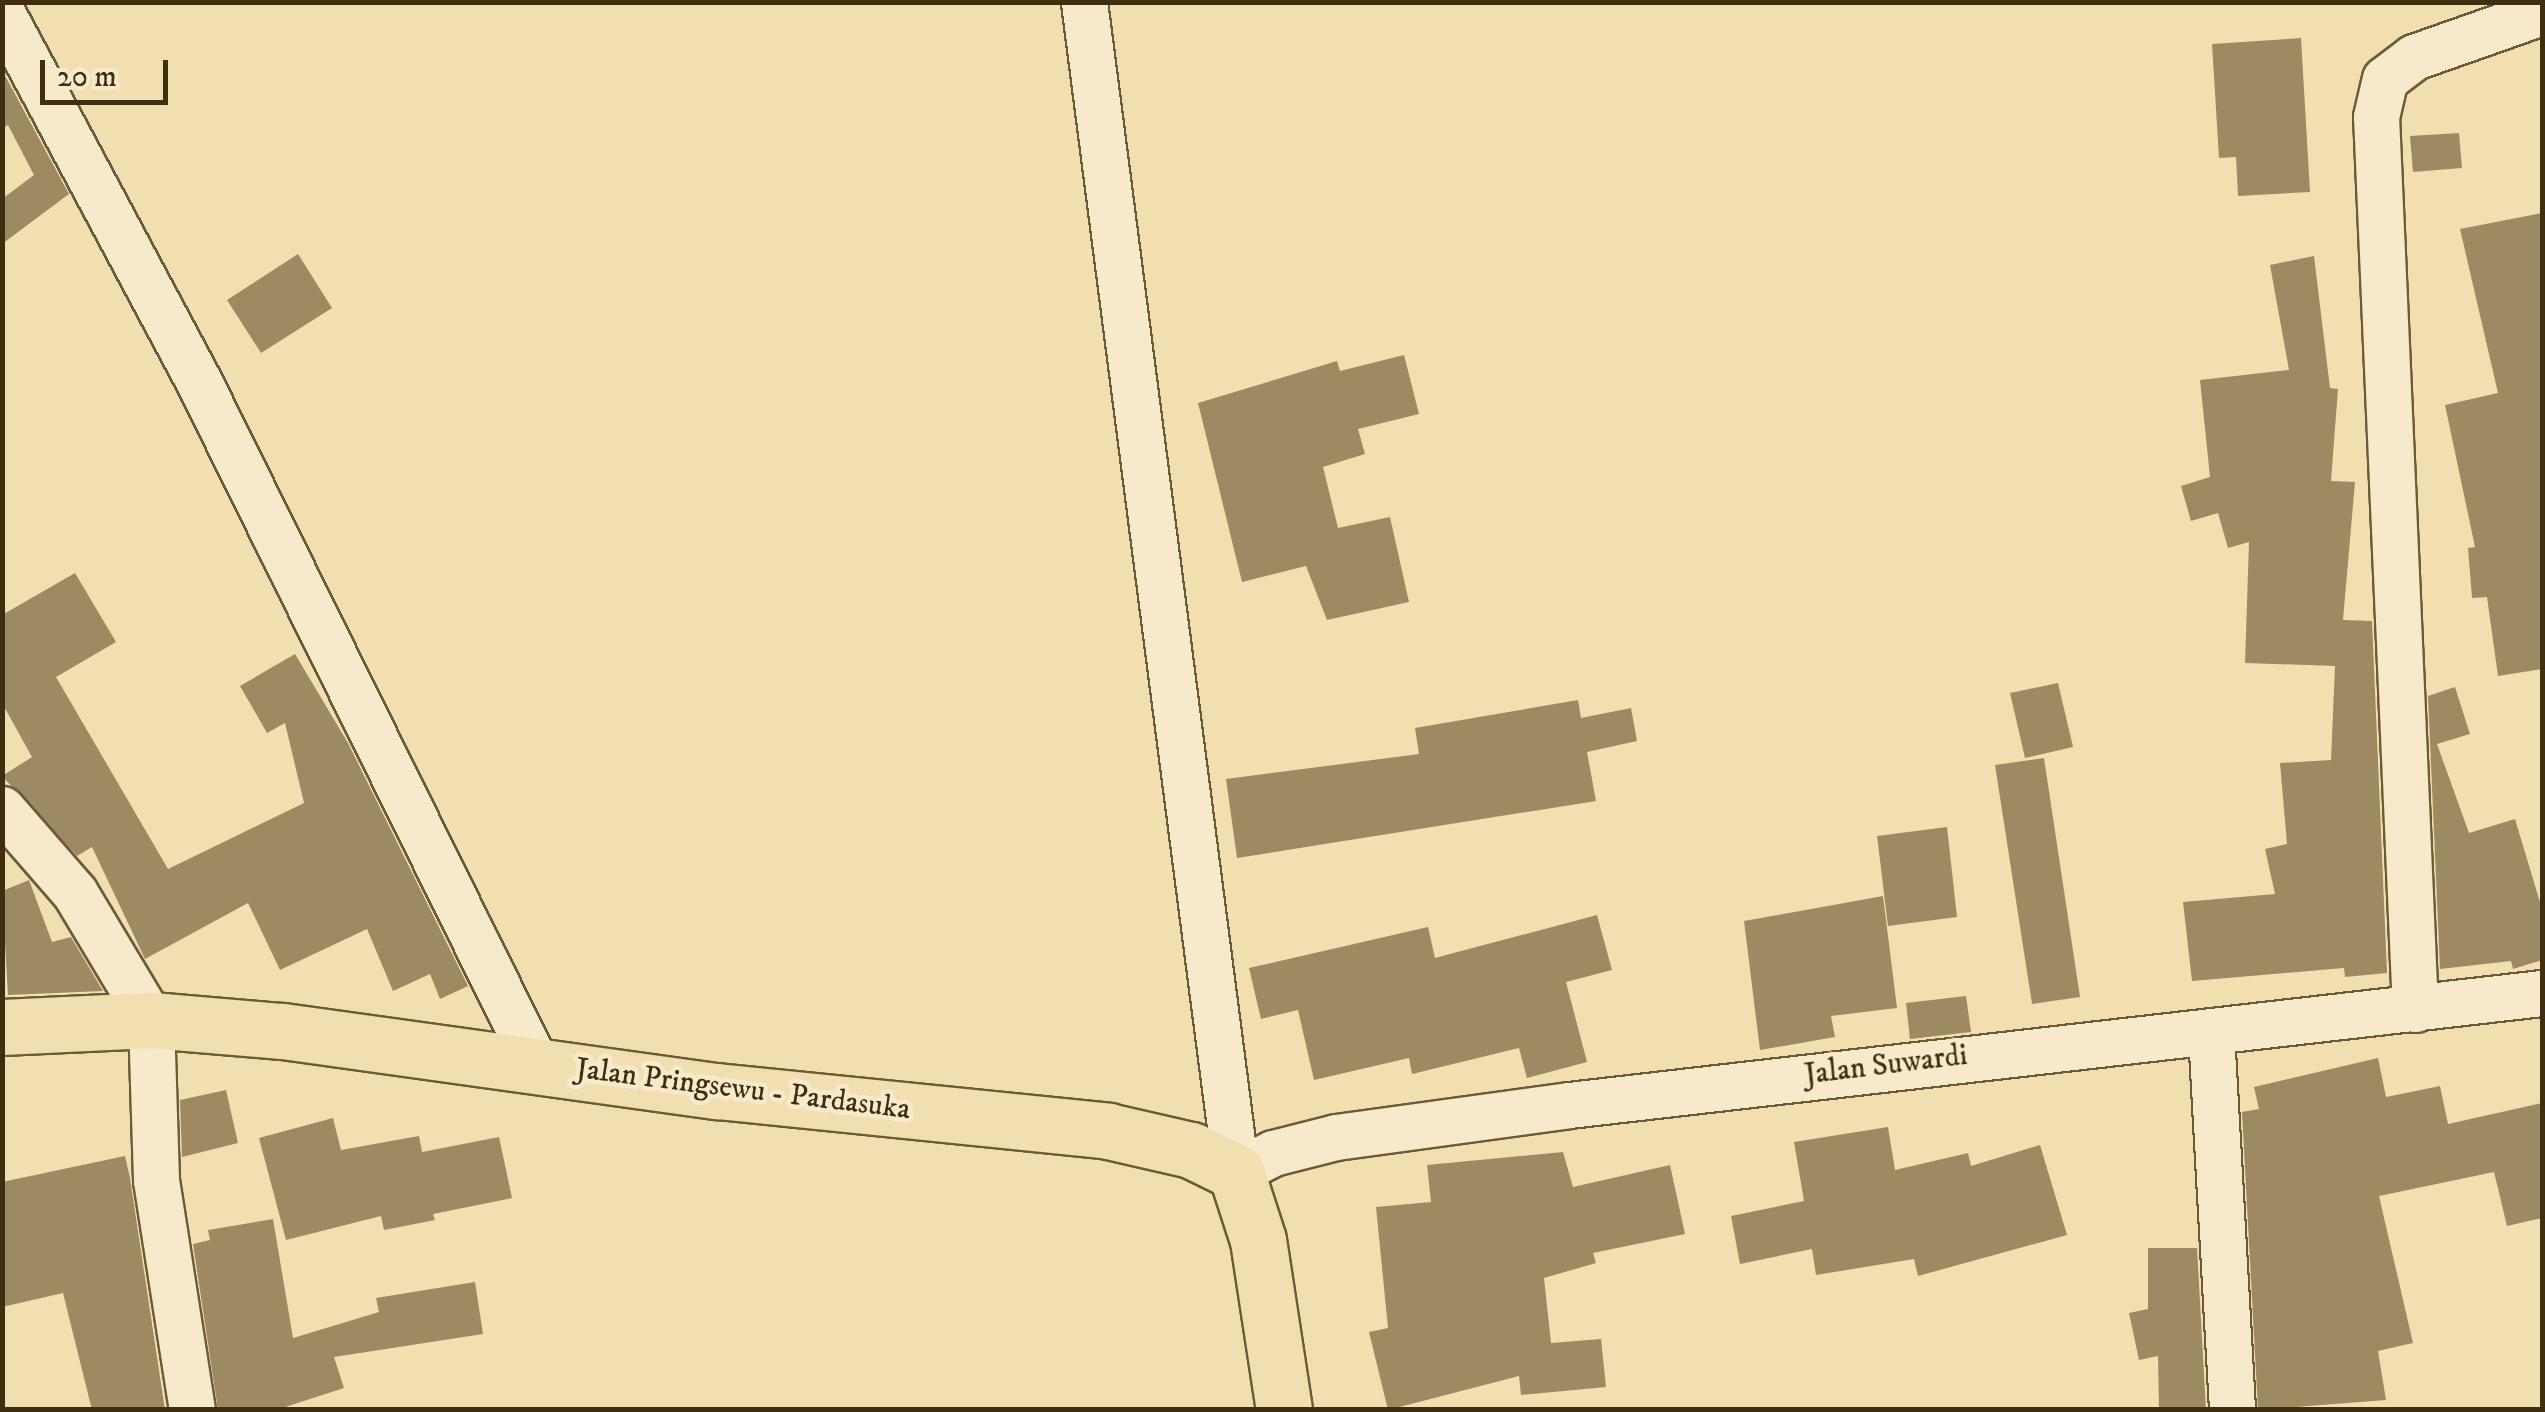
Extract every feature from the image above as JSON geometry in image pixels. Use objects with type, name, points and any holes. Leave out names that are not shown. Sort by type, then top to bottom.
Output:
[{"type":"main road","name":"Jalan Pringsewu - Pardasuka","points":[[2,1027],[151,1020],[535,1062],[717,1091],[1108,1131],[1191,1150],[1236,1172]]},
{"type":"main road","points":[[1236,1172],[1258,1240],[1284,1410]]},
{"type":"street","points":[[1084,2],[1236,1172]]},
{"type":"street","points":[[2415,1009],[2376,117],[2385,79],[2414,57],[2542,12]]},
{"type":"street","points":[[2,13],[190,365],[535,1062]]},
{"type":"street","points":[[2,809],[75,893],[151,1020],[156,1180],[192,1410]]},
{"type":"street","name":"Jalan Suwardi","points":[[1236,1172],[1273,1153],[1336,1137],[2542,993]]},
{"type":"street","points":[[2211,1033],[2232,1410]]},
{"type":"building","points":[[2301,38],[2310,192],[2238,196],[2236,157],[2219,158],[2212,44]]},
{"type":"building","points":[[2,70],[69,194],[2,244],[2,199],[34,175],[8,125],[2,128]]},
{"type":"building","points":[[2459,133],[2462,168],[2413,172],[2410,136]]},
{"type":"building","points":[[2542,213],[2542,669],[2498,676],[2487,597],[2472,598],[2468,548],[2475,547],[2445,405],[2498,393],[2460,229]]},
{"type":"building","points":[[298,254],[332,308],[261,353],[227,300]]},
{"type":"building","points":[[2314,256],[2330,388],[2338,389],[2331,481],[2355,482],[2343,620],[2372,621],[2387,973],[2345,977],[2344,968],[2192,981],[2183,902],[2275,894],[2265,849],[2287,844],[2280,763],[2331,760],[2335,666],[2245,663],[2249,542],[2228,548],[2218,513],[2191,521],[2181,486],[2210,477],[2200,380],[2289,370],[2270,265]]},
{"type":"building","points":[[1404,355],[1419,414],[1358,429],[1365,454],[1323,467],[1338,528],[1390,517],[1409,602],[1327,620],[1306,566],[1242,582],[1198,403],[1337,361],[1340,371]]},
{"type":"building","points":[[75,573],[116,642],[56,677],[168,869],[304,803],[285,723],[267,733],[240,686],[295,654],[348,743],[468,986],[440,999],[430,974],[393,991],[367,929],[280,970],[248,903],[145,959],[92,847],[77,856],[2,776],[32,757],[2,703],[2,615]]},
{"type":"building","points":[[2058,683],[2073,747],[2025,758],[2010,693]]},
{"type":"building","points":[[2455,687],[2470,734],[2437,744],[2469,833],[2515,819],[2542,909],[2542,960],[2513,969],[2511,961],[2440,969],[2428,696]]},
{"type":"building","points":[[1578,700],[1581,718],[1631,708],[1637,741],[1587,752],[1596,801],[1237,858],[1226,779],[1419,754],[1415,728]]},
{"type":"building","points":[[2044,758],[2080,997],[2032,1004],[1995,765]]},
{"type":"building","points":[[1947,827],[1957,917],[1888,926],[1877,836]]},
{"type":"building","points":[[29,880],[52,942],[71,937],[103,991],[8,995],[2,891]]},
{"type":"building","points":[[1883,896],[1897,1008],[1831,1016],[1835,1037],[1760,1050],[1744,921]]},
{"type":"building","points":[[1597,915],[1612,970],[1566,982],[1587,1062],[1527,1078],[1519,1048],[1412,1074],[1409,1058],[1314,1080],[1298,1010],[1261,1019],[1249,968],[1428,927],[1435,958]]},
{"type":"building","points":[[1966,996],[1971,1032],[1910,1039],[1906,1003]]},
{"type":"building","points":[[2378,1058],[2386,1097],[2440,1086],[2448,1124],[2542,1103],[2542,1218],[2507,1226],[2494,1172],[2379,1196],[2413,1343],[2378,1351],[2386,1400],[2258,1410],[2242,1112],[2259,1109],[2254,1087]]},
{"type":"building","points":[[226,1090],[238,1143],[182,1157],[180,1100]]},
{"type":"building","points":[[333,1118],[341,1150],[419,1136],[422,1152],[499,1137],[512,1198],[433,1214],[435,1220],[384,1230],[381,1216],[286,1240],[259,1138]]},
{"type":"building","points":[[1888,1127],[1895,1170],[1968,1153],[1971,1166],[2040,1145],[2067,1235],[1918,1276],[1914,1259],[1816,1275],[1812,1249],[1740,1264],[1731,1216],[1804,1201],[1794,1142]]},
{"type":"building","points":[[1563,1152],[1573,1187],[1670,1165],[1685,1234],[1593,1253],[1596,1263],[1544,1278],[1551,1343],[1601,1339],[1606,1387],[1521,1395],[1519,1376],[1388,1410],[1369,1332],[1388,1328],[1376,1207],[1431,1202],[1427,1165]]},
{"type":"building","points":[[125,1156],[165,1410],[92,1410],[63,1293],[2,1307],[2,1182]]},
{"type":"building","points":[[273,1219],[293,1338],[379,1312],[376,1298],[475,1282],[483,1334],[334,1357],[344,1388],[276,1410],[218,1410],[193,1244],[210,1240],[208,1230]]},
{"type":"building","points":[[2148,1248],[2197,1248],[2206,1410],[2159,1410],[2158,1356],[2139,1360],[2129,1313],[2148,1309]]}]
